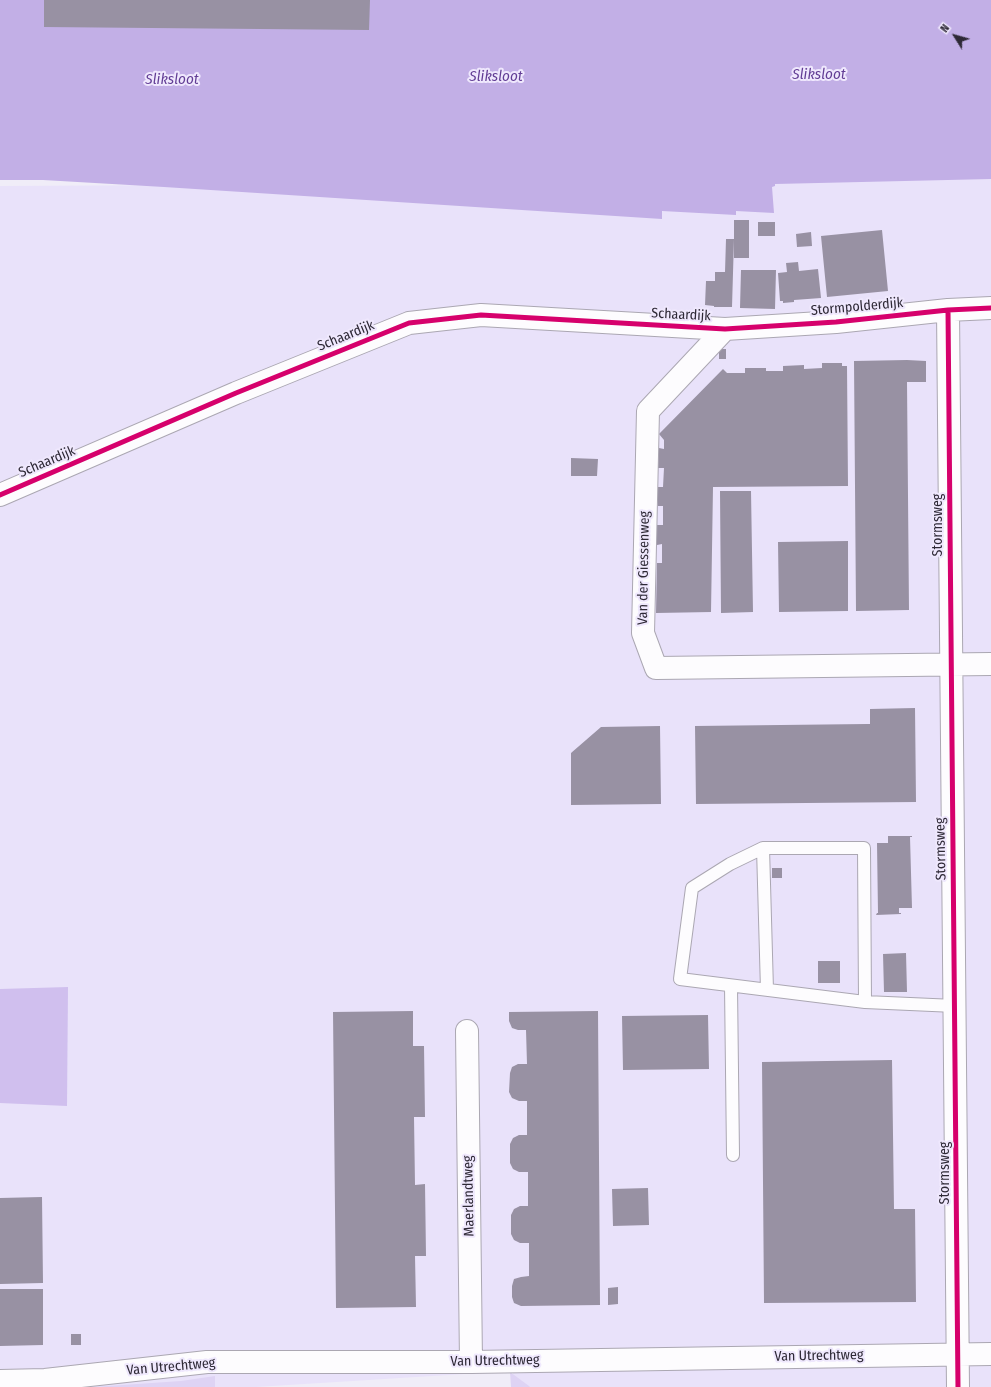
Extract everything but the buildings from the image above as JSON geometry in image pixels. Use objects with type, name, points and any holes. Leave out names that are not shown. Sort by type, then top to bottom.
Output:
[{"type":"street","name":"Stormpolderdijk","points":[[725,329],[836,322],[948,310],[991,308]]},
{"type":"street","name":"Stormsweg","points":[[948,310],[958,1387]]},
{"type":"street","name":"Schaardijk","points":[[0,495],[236,394],[409,323],[481,315],[725,329]]},
{"type":"street","name":"Van der Giessenweg","points":[[725,329],[648,411],[643,633],[656,668],[991,664]]},
{"type":"street","name":"Maerlandtweg","points":[[468,1031],[471,1362]]},
{"type":"street","name":"Van Utrechtweg","points":[[0,1381],[45,1380],[207,1362],[471,1362],[991,1354]]},
{"type":"lane","points":[[865,1002],[864,848],[763,848],[730,864],[692,888],[680,979],[865,1002],[955,1006]]},
{"type":"lane","points":[[763,848],[767,990]]},
{"type":"lane","points":[[731,986],[734,1155]]},
{"type":"shaded area","points":[[991,116],[991,1387],[513,1387],[513,1371],[256,1387],[0,1387],[0,186],[790,182]]},
{"type":"shaded area","points":[[68,987],[67,1106],[0,1103],[0,989]]},
{"type":"shaded area","points":[[510,1372],[529,1386],[530,1387],[511,1387]]},
{"type":"shaded area","points":[[215,1376],[215,1387],[93,1387],[181,1381]]},
{"type":"water","name":"Sliksloot","points":[[0,0],[991,0],[991,179],[775,184],[775,186],[772,187],[774,213],[736,211],[736,215],[662,211],[662,219],[164,187],[43,180],[0,180]]},
{"type":"cycle path","points":[[0,495],[236,393],[409,323],[481,315],[725,329],[836,322],[948,310],[991,308]]},
{"type":"cycle path","points":[[948,310],[958,1387]]}]
